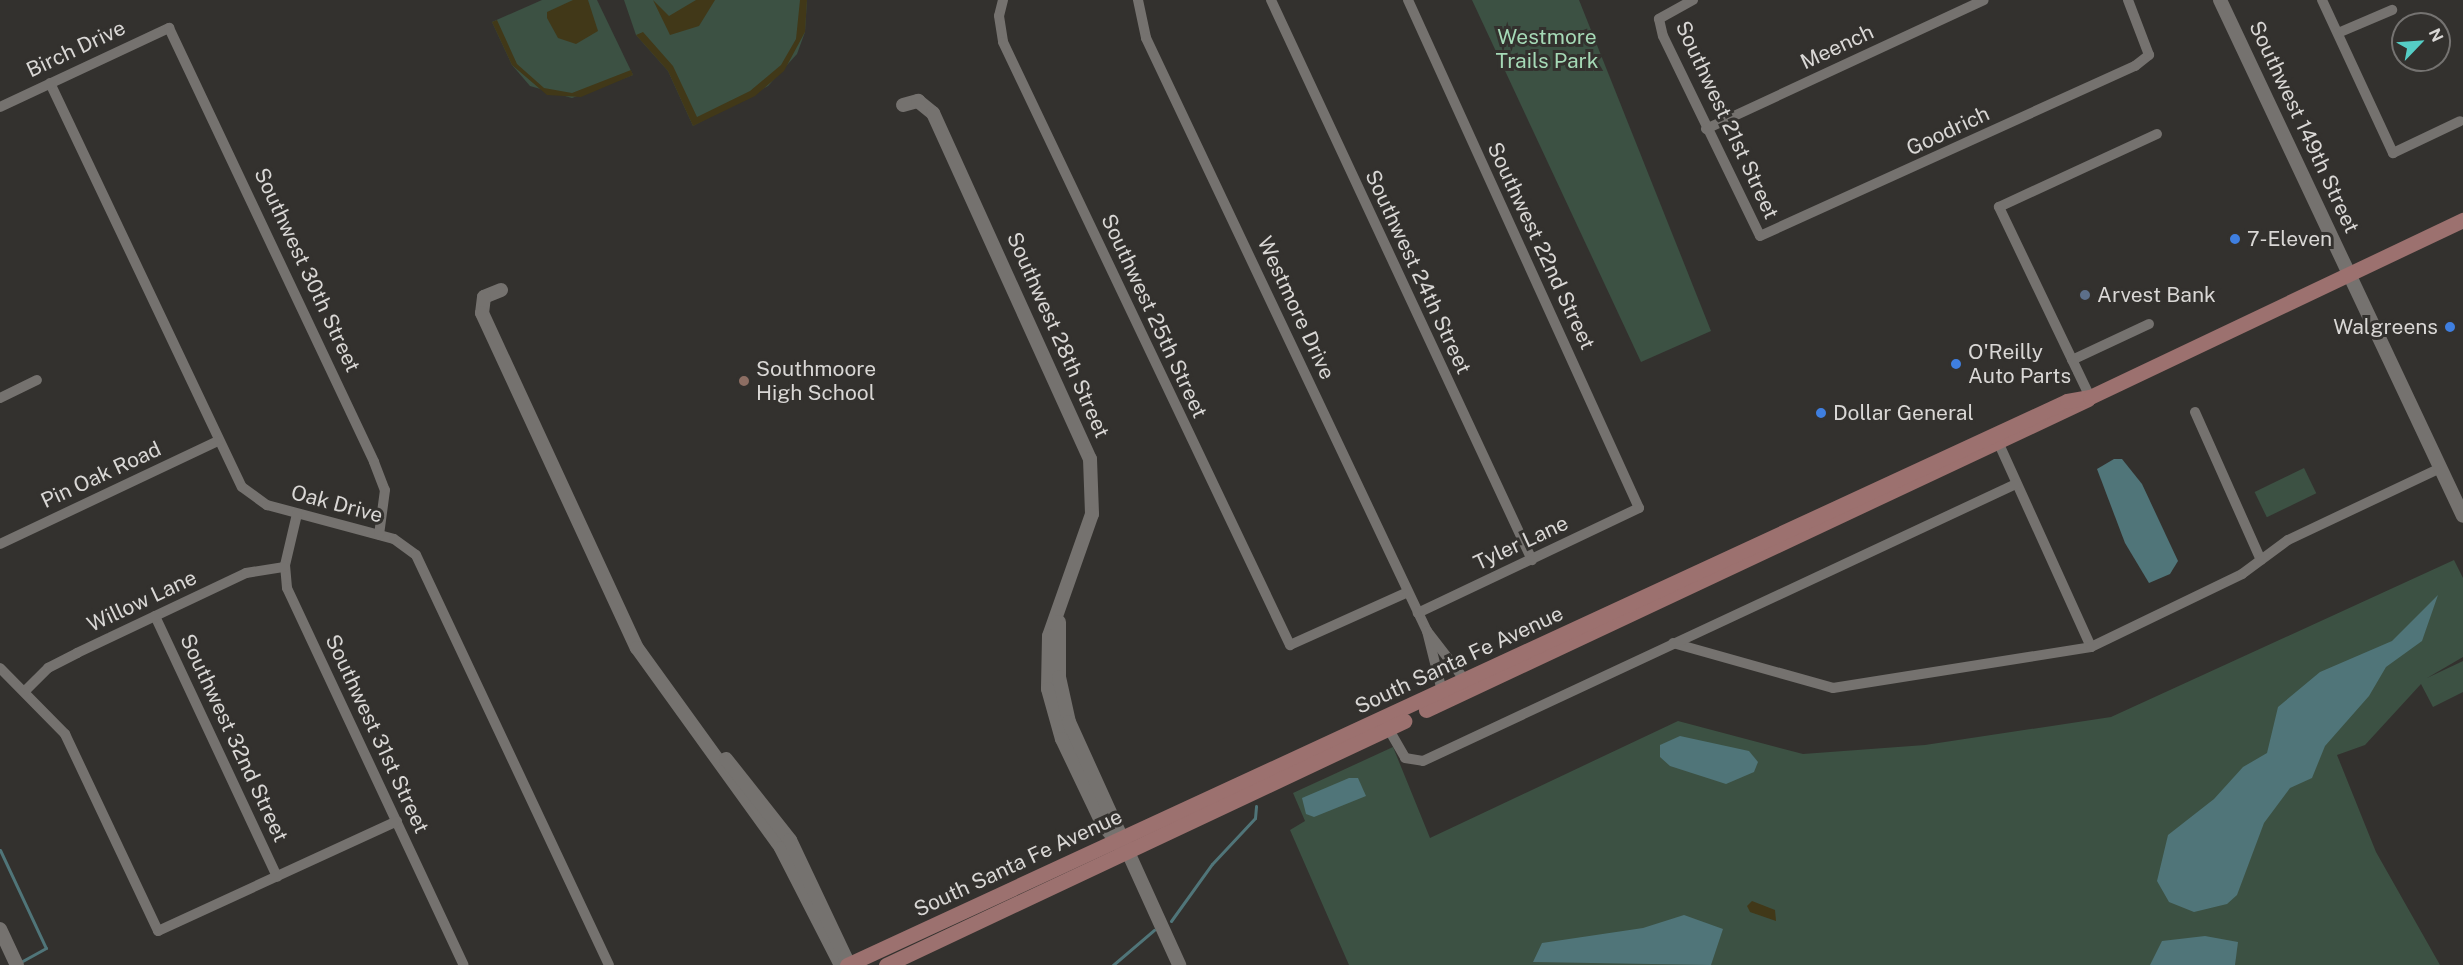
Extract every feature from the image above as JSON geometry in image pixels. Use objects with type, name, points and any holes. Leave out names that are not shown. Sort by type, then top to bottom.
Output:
[{"type":"main road","name":"South Santa Fe Avenue","points":[[1468,685],[1999,444],[2090,397],[2463,220]]},
{"type":"main road","name":"South Santa Fe Avenue","points":[[846,965],[1119,839],[1443,697],[2067,401],[2090,397]]},
{"type":"main road","name":"South Santa Fe Avenue","points":[[885,965],[1127,853],[1388,728],[1443,697]]},
{"type":"street","name":"Southwest 25th Street","points":[[1003,0],[999,16],[1003,42],[1290,645],[1408,592]]},
{"type":"street","name":"Westmore Drive","points":[[1138,0],[1146,38],[1418,613],[1427,631],[1468,685]]},
{"type":"street","name":"Southwest 24th Street","points":[[1271,0],[1532,560]]},
{"type":"street","name":"Southwest 22nd Street","points":[[1408,0],[1639,508]]},
{"type":"street","name":"Southwest 21st Street","points":[[1693,0],[1659,19],[1706,129],[1760,236]]},
{"type":"street","name":"Meench","points":[[1706,129],[1984,0]]},
{"type":"street","name":"Goodrich","points":[[1760,236],[2149,56],[2128,0]]},
{"type":"street","name":"Southwest 149th Street","points":[[2220,0],[2463,516]]},
{"type":"street","points":[[2322,0],[2393,153],[2460,122]]},
{"type":"street","points":[[2338,33],[2392,10]]},
{"type":"street","name":"Birch Drive","points":[[0,107],[169,28]]},
{"type":"street","name":"Southwest 30th Street","points":[[169,28],[374,462],[385,490],[378,535]]},
{"type":"street","name":"Oak Drive","points":[[50,83],[218,441],[248,494],[297,514],[378,535],[410,549],[423,566],[609,965]]},
{"type":"street","name":"Southwest 28th Street","points":[[903,105],[918,101],[933,113],[1090,459],[1092,514],[1059,616],[1064,708],[1119,839],[1179,965]]},
{"type":"street","points":[[2090,397],[1999,207],[2157,134]]},
{"type":"street","points":[[501,290],[484,297],[482,313],[637,648],[705,739],[790,840],[846,965]]},
{"type":"street","points":[[2072,360],[2149,324]]},
{"type":"street","points":[[0,398],[36,380]]},
{"type":"street","points":[[2195,412],[2261,560]]},
{"type":"street","name":"Pin Oak Road","points":[[0,544],[218,441]]},
{"type":"street","points":[[1999,444],[2091,647]]},
{"type":"street","points":[[1673,643],[1833,688],[2091,647],[2261,560],[2288,540],[2440,468]]},
{"type":"street","points":[[1388,728],[1405,758],[1423,761],[2016,484]]},
{"type":"street","name":"Tyler Lane","points":[[1418,613],[1639,508]]},
{"type":"street","name":"Southwest 31st Street","points":[[297,514],[285,567],[290,595],[464,965]]},
{"type":"street","name":"Willow Lane","points":[[25,691],[60,661],[246,573],[285,567]]},
{"type":"street","name":"Southwest 32nd Street","points":[[155,616],[278,877]]},
{"type":"street","name":"Westmore Drive","points":[[1427,631],[1443,697]]},
{"type":"street","points":[[0,668],[65,734],[158,931],[397,821]]},
{"type":"street","points":[[0,929],[16,962]]},
{"type":"green space","points":[[542,0],[597,0],[633,75],[572,98],[530,86],[512,65],[492,22]]},
{"type":"green space","points":[[624,0],[807,0],[805,32],[797,54],[768,86],[693,126],[668,71],[636,35]]},
{"type":"green space","name":"Westmore Trails Park","points":[[1472,0],[1579,0],[1711,331],[1641,362]]},
{"type":"green space","points":[[2304,468],[2316,493],[2267,517],[2255,492]]},
{"type":"green space","points":[[2454,560],[2463,578],[2463,657],[2427,678],[2463,661],[2463,692],[2433,707],[2421,684],[2365,745],[2337,755],[2376,852],[2440,965],[1349,965],[1290,830],[1305,821],[1293,793],[1393,747],[1430,838],[1678,721],[1803,754],[1925,745],[2111,717]]},
{"type":"sand","points":[[573,0],[588,0],[598,31],[576,44],[558,38],[547,18],[547,12]]},
{"type":"sand","points":[[653,0],[669,16],[696,0],[715,0],[699,26],[670,35]]},
{"type":"sand","points":[[800,0],[807,0],[805,32],[784,71],[755,96],[693,126],[668,71],[636,35],[643,32],[673,66],[697,117],[750,91],[781,65],[796,39]]},
{"type":"sand","points":[[497,20],[517,64],[544,88],[572,93],[631,70],[633,75],[581,97],[547,95],[512,65],[492,22]]},
{"type":"sand","points":[[1752,901],[1775,910],[1776,921],[1750,912],[1747,906]]},
{"type":"water","points":[[2114,459],[2122,459],[2142,484],[2178,561],[2170,574],[2149,583],[2125,543],[2097,469]]},
{"type":"water","points":[[2438,595],[2422,641],[2386,667],[2369,696],[2325,746],[2312,778],[2290,788],[2264,823],[2237,895],[2227,904],[2194,912],[2169,902],[2157,881],[2168,835],[2214,799],[2243,767],[2267,753],[2278,707],[2320,672],[2392,641]]},
{"type":"water","points":[[1680,736],[1749,751],[1758,762],[1754,772],[1726,784],[1670,766],[1660,757],[1660,745]]},
{"type":"water","points":[[1349,778],[1358,778],[1366,796],[1314,817],[1306,814],[1302,798]]},
{"type":"water","points":[[1684,915],[1723,929],[1711,965],[1533,962],[1542,943],[1643,928]]},
{"type":"water","points":[[2205,936],[2238,942],[2235,965],[2150,965],[2162,941]]},
{"type":"waterway","points":[[1171,921],[1212,864],[1255,818],[1256,806]]},
{"type":"waterway","points":[[0,850],[46,948],[19,963]]},
{"type":"waterway","points":[[1113,965],[1154,930]]},
{"type":"place","name":"7-Eleven","points":[[2235,239]]},
{"type":"place","name":"Arvest Bank","points":[[2085,295]]},
{"type":"place","name":"Walgreens","points":[[2450,327]]},
{"type":"place","name":"O'Reilly Auto Parts","points":[[1956,364]]},
{"type":"place","name":"Southmoore High School","points":[[744,381]]},
{"type":"place","name":"Dollar General","points":[[1821,413]]}]
